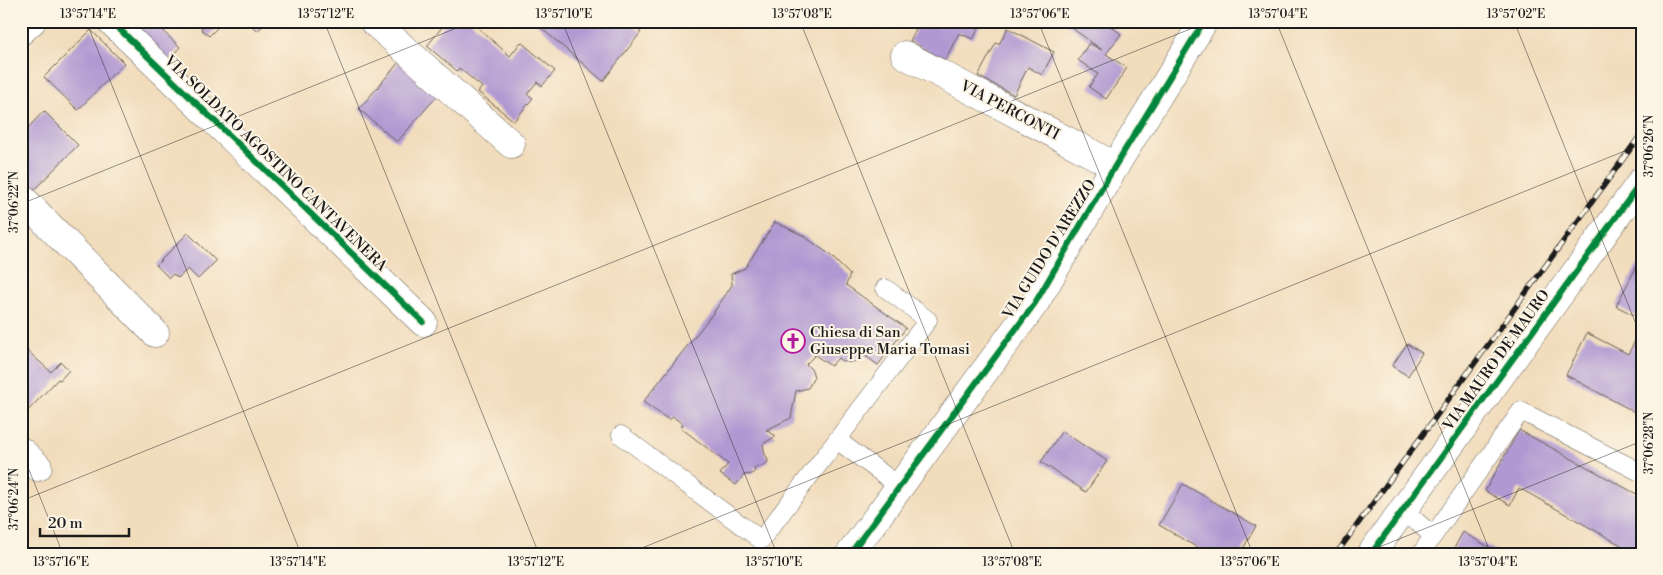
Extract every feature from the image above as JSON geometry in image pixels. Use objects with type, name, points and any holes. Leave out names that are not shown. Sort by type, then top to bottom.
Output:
[{"type":"street","points":[[21,31],[32,21]]},
{"type":"street","name":"VIA SOLDATO AGOSTINO CANTAVENERA","points":[[111,21],[423,322]]},
{"type":"street","points":[[373,21],[511,144]]},
{"type":"street","name":"VIA GUIDO D'AREZZO","points":[[850,554],[898,486],[1035,303],[1199,23]]},
{"type":"street","name":"VIA PERCONTI","points":[[905,54],[1115,166]]},
{"type":"street","name":"VIA MAURO DE MAURO","points":[[1371,554],[1642,181]]},
{"type":"street","points":[[21,196],[155,332]]},
{"type":"lane","points":[[621,435],[761,540],[928,320],[885,288]]},
{"type":"lane","points":[[1421,554],[1521,410],[1642,473]]},
{"type":"lane","points":[[837,440],[898,486]]},
{"type":"lane","points":[[1401,512],[1417,522],[1433,536]]},
{"type":"building","points":[[126,21],[174,21],[164,32],[180,47],[168,60]]},
{"type":"building","points":[[207,21],[222,23],[209,36],[201,29]]},
{"type":"building","points":[[247,21],[268,21],[257,31]]},
{"type":"building","points":[[447,21],[470,21],[510,56],[521,42],[555,71],[542,86],[537,82],[527,94],[533,98],[514,121],[478,92],[482,87],[459,68],[457,71],[427,46]]},
{"type":"building","points":[[533,21],[628,21],[641,32],[603,81]]},
{"type":"building","points":[[920,21],[983,21],[973,39],[959,33],[945,60],[910,41]]},
{"type":"building","points":[[1066,21],[1110,21],[1108,24],[1121,34],[1106,54],[1127,68],[1106,99],[1089,87],[1098,74],[1078,60],[1089,43],[1102,50],[1065,23]]},
{"type":"building","points":[[1008,28],[1054,52],[1042,75],[1028,67],[1014,95],[978,76],[996,43],[999,44]]},
{"type":"building","points":[[91,30],[124,63],[78,110],[44,77]]},
{"type":"building","points":[[400,61],[438,95],[397,142],[359,109]]},
{"type":"building","points":[[44,111],[78,145],[33,191],[21,180],[21,135]]},
{"type":"building","name":"Chiesa di San Giuseppe Maria Tomasi","points":[[775,222],[804,236],[829,254],[850,275],[846,285],[906,328],[878,365],[864,355],[856,361],[849,362],[838,358],[831,366],[815,355],[806,364],[812,370],[814,377],[808,388],[796,391],[791,418],[766,430],[776,436],[763,444],[768,462],[754,468],[755,471],[752,474],[744,475],[736,485],[720,474],[728,464],[681,428],[683,424],[673,417],[669,420],[643,402],[714,312],[732,285],[731,274],[745,268]]},
{"type":"building","points":[[188,233],[216,261],[198,279],[188,269],[178,278],[173,274],[169,278],[156,265]]},
{"type":"building","points":[[1638,264],[1642,267],[1642,319],[1616,306]]},
{"type":"building","points":[[1642,328],[1642,416],[1566,375],[1587,333],[1628,354]]},
{"type":"building","points":[[1407,344],[1422,353],[1408,376],[1392,366]]},
{"type":"building","points":[[21,345],[51,372],[61,362],[69,370],[21,418]]},
{"type":"building","points":[[1519,430],[1642,497],[1642,554],[1616,554],[1621,545],[1519,488],[1510,505],[1485,491]]},
{"type":"building","points":[[1062,431],[1107,461],[1086,492],[1041,462]]},
{"type":"building","points":[[1183,484],[1256,526],[1240,554],[1208,554],[1159,525]]},
{"type":"building","points":[[1463,532],[1487,546],[1502,554],[1451,554]]},
{"type":"railway","points":[[1336,554],[1642,133]]},
{"type":"cycle path","points":[[111,21],[423,322]]},
{"type":"cycle path","points":[[850,554],[1035,303],[1115,166],[1204,21]]},
{"type":"cycle path","points":[[1371,554],[1642,181]]},
{"type":"place","name":"Chiesa di San Giuseppe Maria Tomasi","points":[[793,341]]}]
